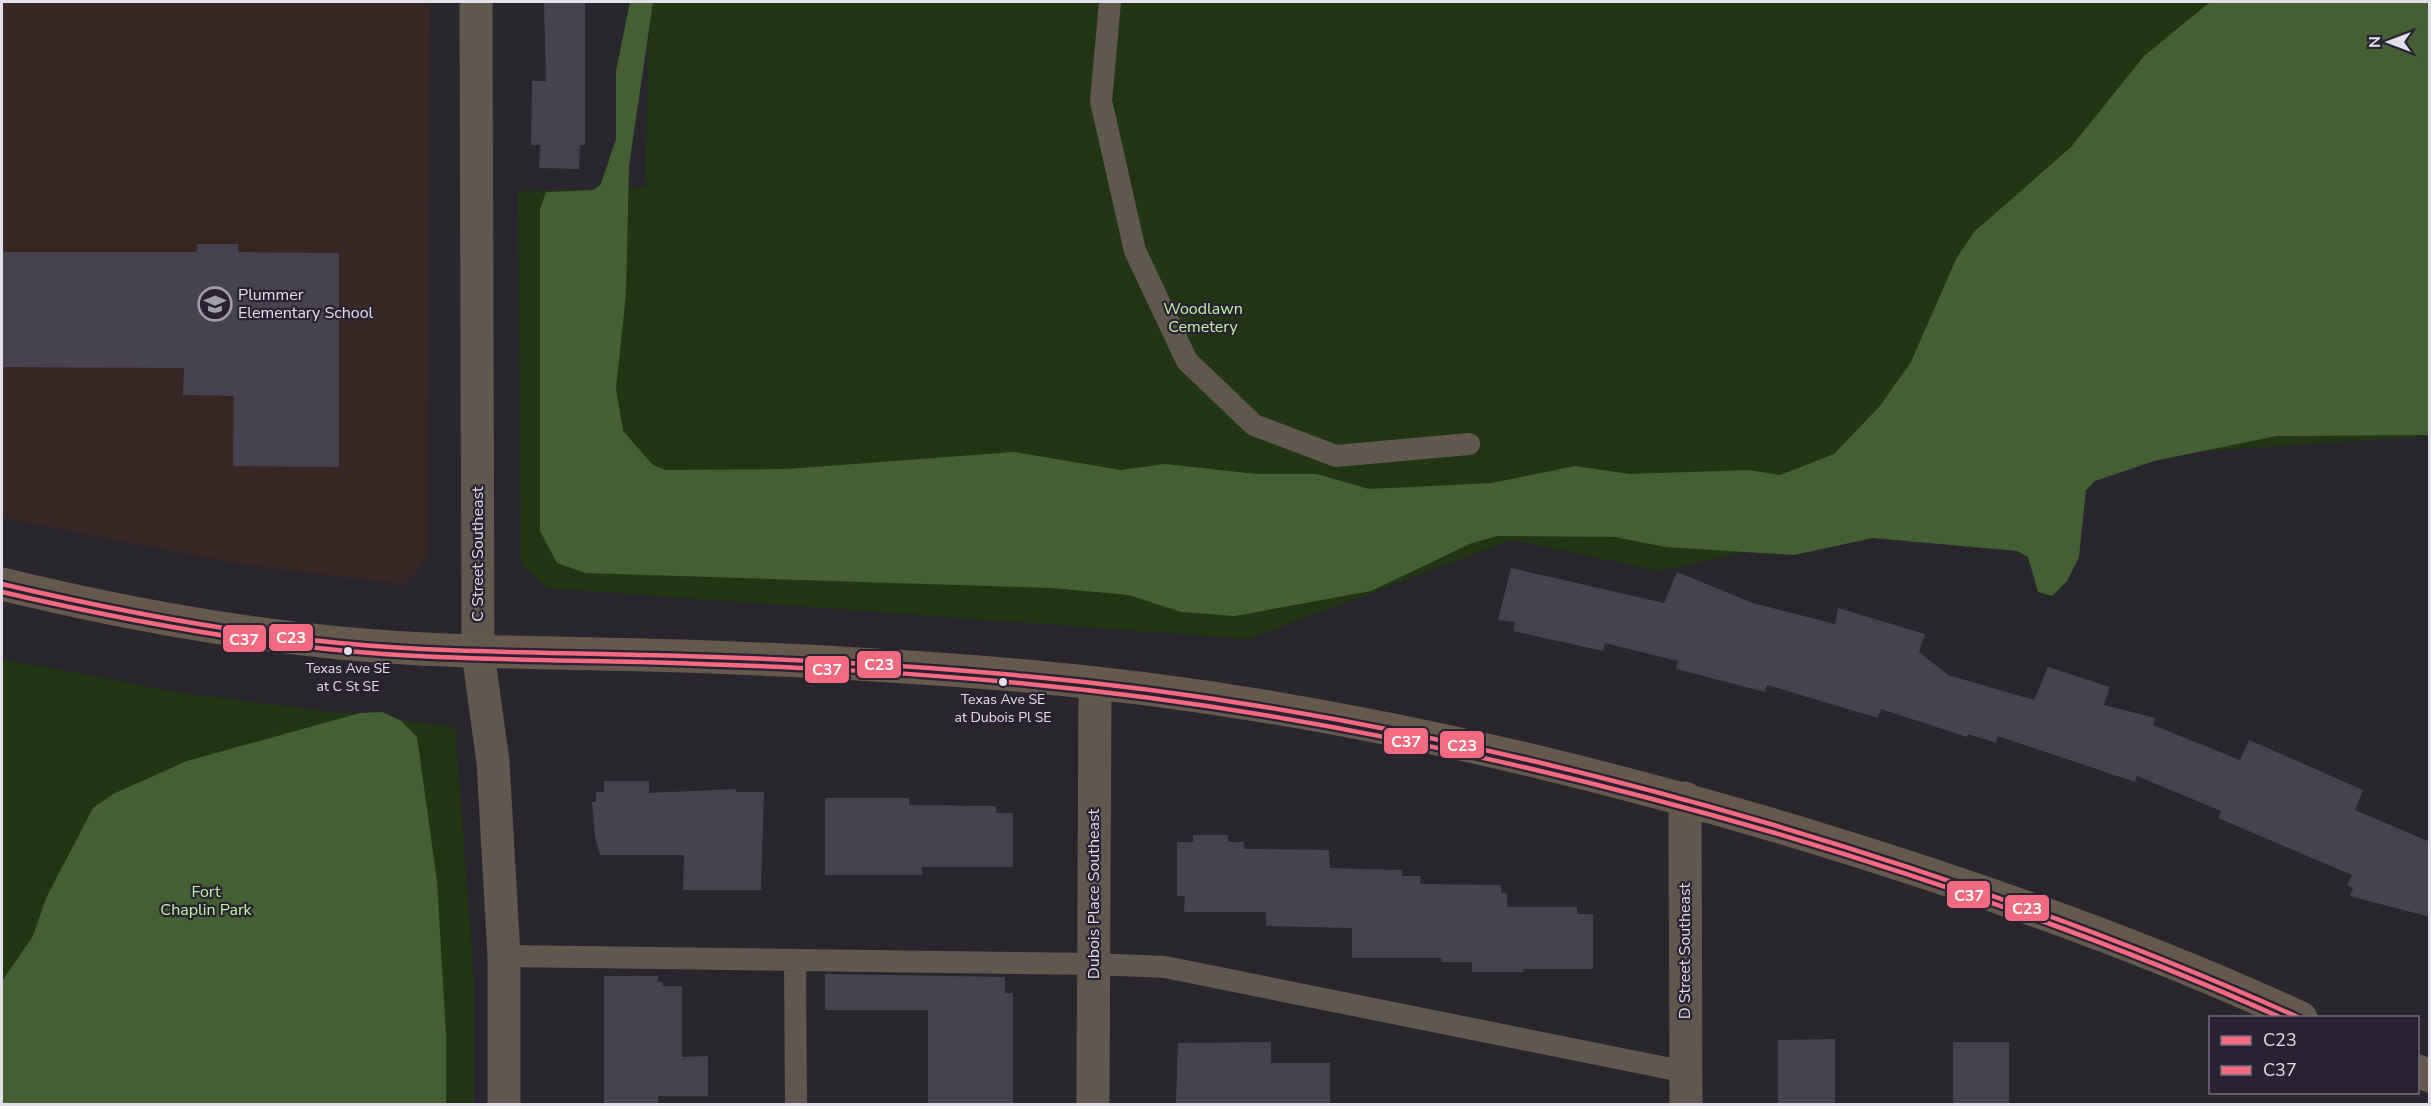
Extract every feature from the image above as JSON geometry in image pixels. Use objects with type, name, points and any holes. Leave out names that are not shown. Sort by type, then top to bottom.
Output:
[{"type":"main road","points":[[2,584],[171,621],[270,636],[478,652],[682,656],[916,667],[1095,683],[1226,700],[1374,727],[1514,756],[1685,798],[2010,900],[2111,937],[2299,1016]]},
{"type":"street","name":"C Street Southeast","points":[[476,2],[478,652],[493,762],[504,956],[504,1104]]},
{"type":"street","name":"Dubois Place Southeast","points":[[1093,1104],[1095,683]]},
{"type":"street","name":"D Street Southeast","points":[[1685,798],[1686,1104]]},
{"type":"lane","points":[[1110,2],[1101,101],[1135,251],[1187,361],[1254,425],[1336,456],[1469,444]]},
{"type":"lane","points":[[504,956],[1094,963],[1165,967],[1686,1072]]},
{"type":"lane","points":[[795,960],[796,1104]]},
{"type":"shaded area","name":"Plummer Elementary School","points":[[2,2],[430,2],[427,556],[406,585],[245,565],[2,518]]},
{"type":"green space","points":[[630,2],[653,2],[629,166],[626,294],[616,389],[623,431],[653,465],[666,470],[787,469],[1014,452],[1121,470],[1165,464],[1257,474],[1317,474],[1369,489],[1492,483],[1575,466],[1630,474],[1748,470],[1780,475],[1834,454],[1880,406],[1911,362],[1956,259],[1974,232],[2071,147],[2144,56],[2210,2],[2429,2],[2429,435],[2277,436],[2154,461],[2095,481],[2086,490],[2079,557],[2067,581],[2052,596],[2038,592],[2028,557],[2017,551],[1873,538],[1794,555],[1666,547],[1615,537],[1498,536],[1472,543],[1371,591],[1235,616],[1181,612],[1129,595],[1051,588],[585,573],[557,563],[540,531],[540,209],[546,192],[594,190],[601,184],[616,139],[616,71]]},
{"type":"green space","name":"Woodlawn Cemetery","points":[[650,2],[2429,2],[2429,436],[2192,452],[1661,571],[1512,540],[1249,639],[548,588],[521,563],[518,191],[645,188]]},
{"type":"green space","name":"Fort Chaplin Park","points":[[2,659],[188,694],[455,727],[474,980],[474,1104],[2,1104]]},
{"type":"green space","name":"Fort Chaplin Park","points":[[382,712],[400,720],[417,737],[437,881],[446,1035],[446,1104],[2,1104],[2,981],[33,936],[46,898],[93,808],[113,794],[187,761],[360,713]]},
{"type":"building","points":[[544,2],[585,2],[585,145],[580,145],[579,169],[539,168],[540,145],[531,145],[532,81],[546,81]]},
{"type":"building","points":[[197,244],[238,244],[238,252],[339,253],[339,467],[233,466],[234,396],[183,395],[184,368],[2,367],[2,252],[197,252]]},
{"type":"building","points":[[1511,568],[1664,603],[1677,572],[1753,603],[1835,624],[1838,608],[1925,634],[1919,652],[1948,675],[2034,700],[2048,667],[2110,687],[2104,705],[2155,718],[2153,725],[2240,760],[2249,740],[2363,790],[2355,810],[2430,842],[2430,917],[2350,896],[2353,888],[2347,885],[2352,875],[2218,818],[2221,811],[2137,776],[2135,782],[1998,736],[1996,743],[1968,734],[1967,737],[1881,709],[1878,718],[1767,685],[1765,692],[1676,669],[1678,661],[1605,643],[1603,651],[1513,631],[1515,622],[1498,620]]},
{"type":"building","points":[[604,781],[649,781],[649,793],[736,789],[736,792],[764,792],[761,890],[683,890],[684,855],[600,855],[595,837],[592,802],[596,802],[596,792],[604,792]]},
{"type":"building","points":[[825,798],[909,798],[909,805],[996,806],[996,813],[1013,813],[1013,867],[922,867],[922,875],[825,875]]},
{"type":"building","points":[[1193,835],[1228,835],[1228,842],[1244,842],[1244,849],[1329,850],[1330,868],[1402,870],[1402,876],[1421,876],[1420,884],[1501,885],[1501,893],[1507,893],[1507,907],[1577,907],[1577,914],[1593,914],[1593,969],[1472,972],[1472,962],[1441,962],[1441,958],[1352,958],[1352,928],[1266,926],[1266,912],[1184,912],[1185,896],[1177,896],[1177,842],[1193,842]]},
{"type":"building","points":[[825,974],[1005,977],[1005,993],[1013,993],[1013,1104],[928,1104],[928,1010],[825,1010]]},
{"type":"building","points":[[604,976],[658,976],[658,982],[663,982],[663,986],[682,986],[682,1057],[708,1056],[708,1096],[658,1096],[658,1104],[604,1104]]},
{"type":"building","points":[[1835,1039],[1835,1104],[1778,1104],[1778,1040]]},
{"type":"building","points":[[1271,1042],[1271,1063],[1330,1063],[1330,1104],[1176,1104],[1178,1043]]},
{"type":"building","points":[[1953,1042],[2009,1042],[2009,1104],[1953,1104]]},
{"type":"transit line","name":"C23","points":[[2,584],[170,619],[255,633],[340,643],[455,650],[742,658],[931,668],[1119,686],[1306,714],[1492,751],[1676,797],[1767,823],[1903,865],[2103,936],[2296,1016]]},
{"type":"transit line","name":"C37","points":[[2,592],[96,613],[191,630],[335,650],[448,658],[738,665],[932,676],[1123,694],[1311,723],[1405,741],[1591,783],[1775,833],[1904,873],[2031,917],[2157,965],[2277,1016]]},
{"type":"place","name":"Plummer Elementary School","points":[[215,304]]},
{"type":"place","name":"Texas Ave SE at C St SE","points":[[348,651]]},
{"type":"place","name":"Texas Ave SE at Dubois Pl SE","points":[[1003,682]]}]
